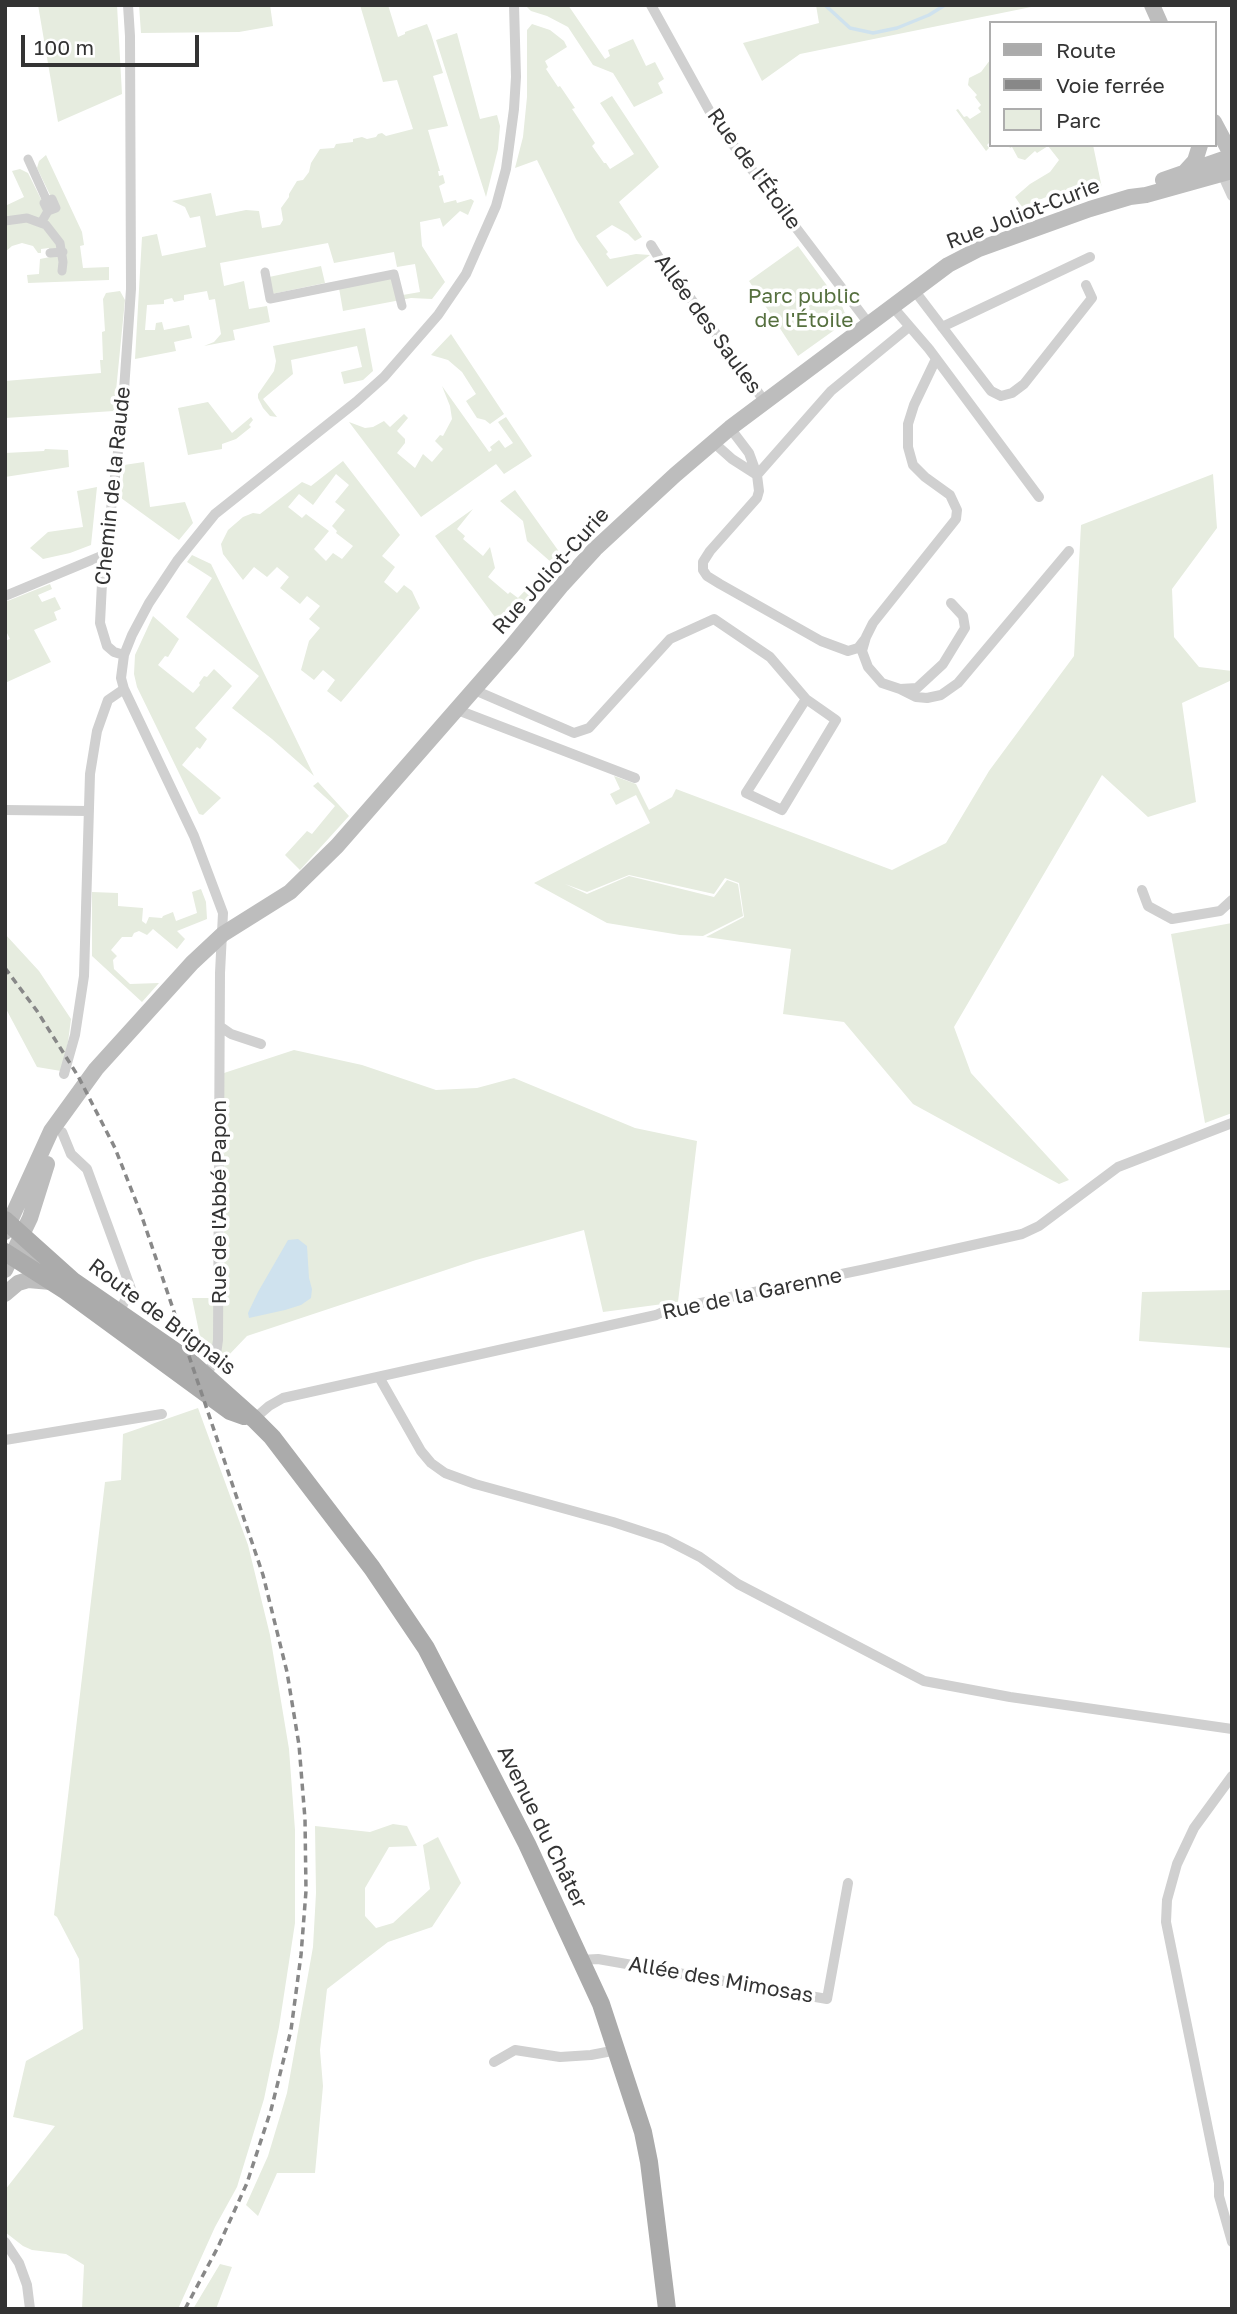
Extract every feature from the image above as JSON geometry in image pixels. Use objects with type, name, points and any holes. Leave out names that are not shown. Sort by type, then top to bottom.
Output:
[{"type":"main road","points":[[1152,5],[1159,21]]},
{"type":"main road","points":[[1216,128],[1227,164]]},
{"type":"main road","points":[[1185,172],[1195,161],[1199,147]]},
{"type":"main road","points":[[1211,147],[1227,164]]},
{"type":"main road","name":"Rue Joliot-Curie","points":[[1130,197],[1143,187],[1185,172],[1227,164]]},
{"type":"main road","name":"Rue Joliot-Curie","points":[[9,1243],[51,1131],[96,1069],[188,967],[223,934],[289,892],[305,878],[362,820],[595,549],[713,442],[941,269],[979,249],[1130,197],[1146,195],[1227,164]]},
{"type":"main road","name":"Rue Joliot-Curie","points":[[9,1243],[30,1218],[51,1151],[115,1051]]},
{"type":"main road","name":"Route de Brignais","points":[[9,1243],[74,1281],[206,1374],[254,1419]]},
{"type":"main road","name":"Route de Brignais","points":[[9,1243],[52,1283],[230,1411],[254,1419]]},
{"type":"main road","points":[[5,1294],[18,1283],[28,1280],[52,1283]]},
{"type":"main road","name":"Avenue du Châter","points":[[254,1419],[272,1437],[372,1568],[426,1648],[527,1844],[601,2004],[643,2132],[667,2309]]},
{"type":"street","name":"Chemin de la Raude","points":[[124,655],[107,646],[101,631],[100,604],[122,419],[131,289],[128,5]]},
{"type":"street","points":[[223,934],[223,913],[194,836],[124,689],[121,678],[124,655],[145,609],[177,561],[215,514],[384,377],[432,323],[466,274],[496,206],[506,169],[516,77],[514,5]]},
{"type":"street","name":"Rue de l'Étoile","points":[[652,5],[715,121],[869,324]]},
{"type":"street","points":[[28,159],[48,206],[41,223]]},
{"type":"street","points":[[1227,164],[1232,196]]},
{"type":"street","points":[[5,221],[27,218],[41,223],[54,233],[63,252],[62,271]]},
{"type":"street","name":"Allée des Saules","points":[[651,245],[676,285],[691,299],[765,402]]},
{"type":"street","points":[[50,253],[63,252]]},
{"type":"street","points":[[942,327],[1090,257]]},
{"type":"street","points":[[265,272],[270,299],[394,274],[402,306]]},
{"type":"street","points":[[914,290],[991,391],[1001,396],[1012,393],[1024,384],[1092,298],[1086,285]]},
{"type":"street","points":[[892,306],[936,359],[1039,497]]},
{"type":"street","points":[[757,475],[831,391],[909,327]]},
{"type":"street","points":[[730,428],[749,453],[757,475],[759,491],[757,498],[710,551],[703,562],[703,570],[720,584],[821,641],[848,651],[858,648],[873,623],[956,519],[957,510],[950,495],[925,477],[914,465],[908,447],[908,425],[914,405],[936,359]]},
{"type":"street","points":[[713,442],[732,459],[757,475]]},
{"type":"street","points":[[866,637],[862,651],[868,667],[881,683],[916,697],[941,695],[958,683],[1069,551]]},
{"type":"street","points":[[5,596],[106,554]]},
{"type":"street","points":[[900,689],[917,688],[932,676],[958,642],[965,628],[963,616],[951,603]]},
{"type":"street","points":[[472,689],[574,733],[589,728],[670,639],[715,620],[771,657],[806,699],[836,720],[782,810],[746,793],[806,699]]},
{"type":"street","points":[[64,1074],[75,1035],[84,976],[90,774],[97,731],[108,701],[112,695],[124,689]]},
{"type":"street","points":[[455,709],[635,778]]},
{"type":"street","points":[[5,810],[89,811]]},
{"type":"street","points":[[1142,890],[1148,906],[1172,919],[1220,911],[1232,900]]},
{"type":"street","name":"Rue de l'Abbé Papon","points":[[206,1374],[215,1361],[218,1340],[220,972],[223,934]]},
{"type":"street","points":[[221,1027],[231,1034],[261,1044]]},
{"type":"street","name":"Rue de la Garenne","points":[[254,1419],[283,1398],[667,1310],[849,1273],[1031,1231],[1125,1163],[1232,1123]]},
{"type":"street","points":[[62,1132],[71,1154],[87,1170],[131,1289],[119,1312]]},
{"type":"street","points":[[379,1377],[421,1451],[445,1473],[665,1539],[699,1557],[738,1584],[924,1681],[1010,1697],[1232,1729]]},
{"type":"street","points":[[5,1440],[162,1414]]},
{"type":"street","points":[[1231,2239],[1219,2196],[1219,2183],[1166,1922],[1167,1900],[1177,1864],[1194,1828],[1232,1776]]},
{"type":"street","name":"Allée des Mimosas","points":[[580,1960],[598,1959],[827,1999],[848,1883]]},
{"type":"street","points":[[494,2062],[515,2050],[560,2057],[617,2050]]},
{"type":"street","points":[[5,2242],[19,2263],[27,2285],[30,2309]]},
{"type":"green space","points":[[38,5],[117,5],[122,94],[58,122]]},
{"type":"green space","points":[[139,5],[270,5],[273,26],[239,32],[141,33]]},
{"type":"green space","points":[[360,5],[388,5],[398,37],[427,24],[443,73],[433,76],[448,126],[428,130],[440,171],[439,176],[443,175],[445,183],[439,186],[444,203],[471,199],[474,201],[468,215],[460,211],[443,227],[440,218],[420,222],[422,246],[445,282],[432,299],[411,298],[343,311],[339,288],[393,277],[397,296],[420,292],[415,264],[397,267],[394,252],[334,263],[328,243],[220,263],[224,286],[244,281],[249,309],[267,306],[270,322],[233,330],[235,340],[204,346],[214,342],[221,334],[215,299],[209,300],[207,291],[184,295],[184,300],[164,300],[164,304],[147,305],[145,330],[155,330],[156,323],[162,322],[164,330],[189,325],[192,338],[174,342],[176,351],[135,359],[142,237],[157,234],[162,256],[206,247],[200,216],[190,218],[185,207],[172,201],[211,193],[216,216],[246,210],[259,211],[262,228],[280,225],[283,220],[281,208],[297,181],[303,180],[309,172],[320,149],[334,148],[336,144],[353,142],[353,139],[362,137],[367,139],[382,133],[386,136],[413,129],[397,80],[383,82]]},
{"type":"green space","points":[[525,5],[568,5],[605,59],[610,56],[608,50],[633,39],[646,66],[655,62],[664,79],[658,83],[663,93],[634,107],[613,73],[593,65],[568,27],[531,11]]},
{"type":"green space","points":[[816,5],[1041,5],[800,54],[762,81],[743,43],[819,23]]},
{"type":"green space","points":[[532,24],[550,30],[564,41],[567,47],[545,61],[548,67],[546,69],[575,108],[572,109],[595,143],[592,146],[604,163],[610,169],[634,154],[600,103],[612,96],[659,167],[619,202],[642,237],[635,241],[612,225],[596,236],[610,259],[636,254],[650,255],[607,287],[576,239],[537,160],[515,168],[523,137],[527,97],[527,30]]},
{"type":"green space","points":[[457,33],[480,119],[497,115],[500,126],[498,149],[486,197],[436,40]]},
{"type":"green space","points":[[988,63],[989,148],[986,151],[956,110],[970,119],[981,112],[978,108],[981,105],[975,97],[977,95],[968,85],[969,78],[981,72]]},
{"type":"green space","points":[[1012,147],[1046,147],[1037,153],[1035,151],[1025,160],[1018,158]]},
{"type":"green space","points":[[1049,147],[1093,147],[1102,188],[1062,203],[1056,193],[1022,207],[1015,197],[1050,172],[1059,160]]},
{"type":"green space","points":[[46,155],[82,232],[84,245],[80,246],[83,268],[109,267],[109,280],[28,283],[27,275],[39,274],[40,259],[50,257],[49,248],[41,249],[41,253],[38,253],[33,246],[22,243],[5,252],[5,206],[24,197],[12,171],[20,169],[28,173],[42,201],[51,197],[37,168],[39,161]]},
{"type":"green space","name":"Parc public de l'Étoile","points":[[798,246],[842,306],[846,316],[840,326],[798,356],[749,281]]},
{"type":"green space","points":[[321,266],[325,283],[272,294],[269,277]]},
{"type":"green space","points":[[120,291],[125,300],[114,411],[5,418],[5,381],[101,373],[102,332],[105,331],[103,299],[106,293]]},
{"type":"green space","points":[[365,328],[373,371],[363,380],[344,384],[341,372],[362,367],[357,346],[291,360],[293,374],[263,399],[277,417],[270,416],[263,408],[258,394],[274,371],[276,361],[273,346]]},
{"type":"green space","points":[[451,334],[504,414],[490,424],[477,418],[466,401],[476,394],[462,372],[448,360],[431,355]]},
{"type":"green space","points":[[442,386],[489,452],[492,450],[490,447],[499,440],[505,448],[513,443],[498,422],[506,417],[532,456],[504,474],[496,464],[421,517],[349,422],[365,428],[384,421],[390,427],[404,414],[408,418],[397,431],[405,439],[405,443],[397,453],[415,468],[423,454],[432,462],[443,449],[435,441],[440,435],[443,436],[452,419]]},
{"type":"green space","points":[[208,402],[232,433],[251,417],[251,427],[236,439],[222,444],[222,449],[188,455],[178,408]]},
{"type":"green space","points":[[68,450],[69,467],[5,477],[5,453]]},
{"type":"green space","points":[[343,461],[400,535],[382,556],[395,567],[384,582],[397,593],[404,585],[412,591],[420,608],[341,702],[327,691],[335,680],[323,670],[314,680],[301,670],[309,641],[320,628],[309,619],[320,606],[307,596],[300,604],[280,588],[289,577],[277,567],[267,577],[254,567],[243,580],[223,554],[221,544],[228,530],[243,517],[253,513],[260,514],[302,482],[311,486]],"holes":[[[336,474],[349,485],[335,502],[345,510],[332,526],[336,533],[353,546],[342,559],[333,553],[326,561],[314,549],[329,531],[306,514],[302,518],[288,507],[299,494],[313,505]]]},
{"type":"green space","points":[[144,462],[150,507],[185,502],[193,523],[179,540],[121,498],[124,465]]},
{"type":"green space","points":[[1213,474],[1217,528],[1172,589],[1174,637],[1199,667],[1232,671],[1232,680],[1182,703],[1196,802],[1148,817],[1102,775],[954,1027],[971,1073],[1069,1180],[1059,1184],[913,1104],[844,1022],[783,1014],[791,949],[706,937],[744,917],[739,883],[725,878],[714,894],[629,875],[587,892],[565,884],[587,894],[629,876],[714,897],[727,880],[738,884],[743,916],[703,936],[607,923],[534,883],[650,823],[636,795],[616,805],[610,794],[620,789],[614,776],[636,784],[649,810],[672,797],[676,789],[892,870],[946,843],[989,771],[1074,656],[1081,525]]},
{"type":"green space","points":[[97,487],[91,545],[43,559],[30,548],[48,532],[83,527],[77,491]]},
{"type":"green space","points":[[515,490],[565,560],[559,567],[548,567],[552,563],[527,541],[523,521],[500,501]]},
{"type":"green space","points":[[473,509],[457,529],[465,536],[463,539],[483,556],[490,547],[495,568],[488,577],[508,594],[510,592],[518,598],[536,579],[541,581],[542,586],[503,628],[435,536]]},
{"type":"green space","points":[[192,555],[211,564],[314,776],[232,708],[259,676],[186,617],[212,578],[187,562]]},
{"type":"green space","points":[[50,584],[52,589],[38,595],[42,602],[55,597],[61,609],[54,612],[57,620],[34,630],[51,662],[5,683],[5,641],[10,639],[5,629],[5,602]]},
{"type":"green space","points":[[153,616],[179,639],[168,657],[165,656],[158,665],[193,693],[204,676],[207,677],[214,669],[232,686],[195,728],[207,739],[182,765],[221,798],[203,815],[199,814],[137,687],[134,674],[135,655]]},
{"type":"green space","points":[[318,782],[349,816],[300,870],[285,855],[307,831],[312,834],[335,806],[313,786]]},
{"type":"green space","points":[[201,889],[206,902],[207,919],[177,931],[185,939],[177,949],[153,929],[147,935],[139,931],[132,937],[122,937],[111,950],[117,956],[113,960],[114,969],[130,984],[159,983],[142,1002],[92,956],[92,892],[118,893],[118,906],[143,908],[142,921],[146,924],[149,917],[162,918],[173,912],[176,921],[197,913],[192,892]]},
{"type":"green space","points":[[1232,923],[1232,1113],[1205,1123],[1171,934]]},
{"type":"green space","points":[[5,934],[39,971],[71,1019],[61,1071],[37,1067],[5,1007]]},
{"type":"green space","points":[[294,1050],[362,1065],[436,1090],[477,1088],[514,1078],[635,1128],[697,1141],[678,1302],[603,1312],[584,1230],[476,1260],[247,1336],[227,1357],[204,1356],[192,1298],[224,1298],[224,1073]]},
{"type":"green space","points":[[1232,1290],[1232,1348],[1139,1341],[1142,1292]]},
{"type":"green space","points":[[198,1408],[248,1545],[270,1635],[289,1749],[295,1830],[295,1923],[279,2027],[264,2099],[237,2187],[215,2227],[178,2309],[82,2309],[84,2265],[66,2254],[32,2250],[5,2232],[5,2190],[55,2126],[13,2117],[26,2061],[83,2029],[79,1959],[54,1915],[105,1482],[121,1480],[123,1434]]},
{"type":"green space","points":[[393,1824],[407,1826],[417,1846],[389,1847],[365,1888],[365,1916],[376,1928],[393,1923],[430,1889],[423,1845],[438,1837],[461,1883],[432,1927],[388,1942],[327,1989],[320,2050],[323,2086],[315,2173],[277,2173],[258,2216],[246,2205],[268,2156],[287,2093],[313,1947],[316,1893],[315,1826],[370,1832]]},
{"type":"green space","points":[[220,2264],[232,2267],[216,2309],[193,2309]]},
{"type":"water","points":[[298,1239],[307,1246],[311,1298],[301,1305],[249,1318],[248,1313],[258,1292],[288,1240]]},
{"type":"waterway","points":[[825,5],[850,28],[873,33],[897,28],[929,15],[945,5]]},
{"type":"railway","points":[[5,968],[37,1011],[78,1076],[115,1148],[141,1214],[263,1575],[287,1672],[299,1745],[305,1819],[306,1891],[291,2030],[271,2110],[247,2183],[218,2247],[185,2309]]}]
